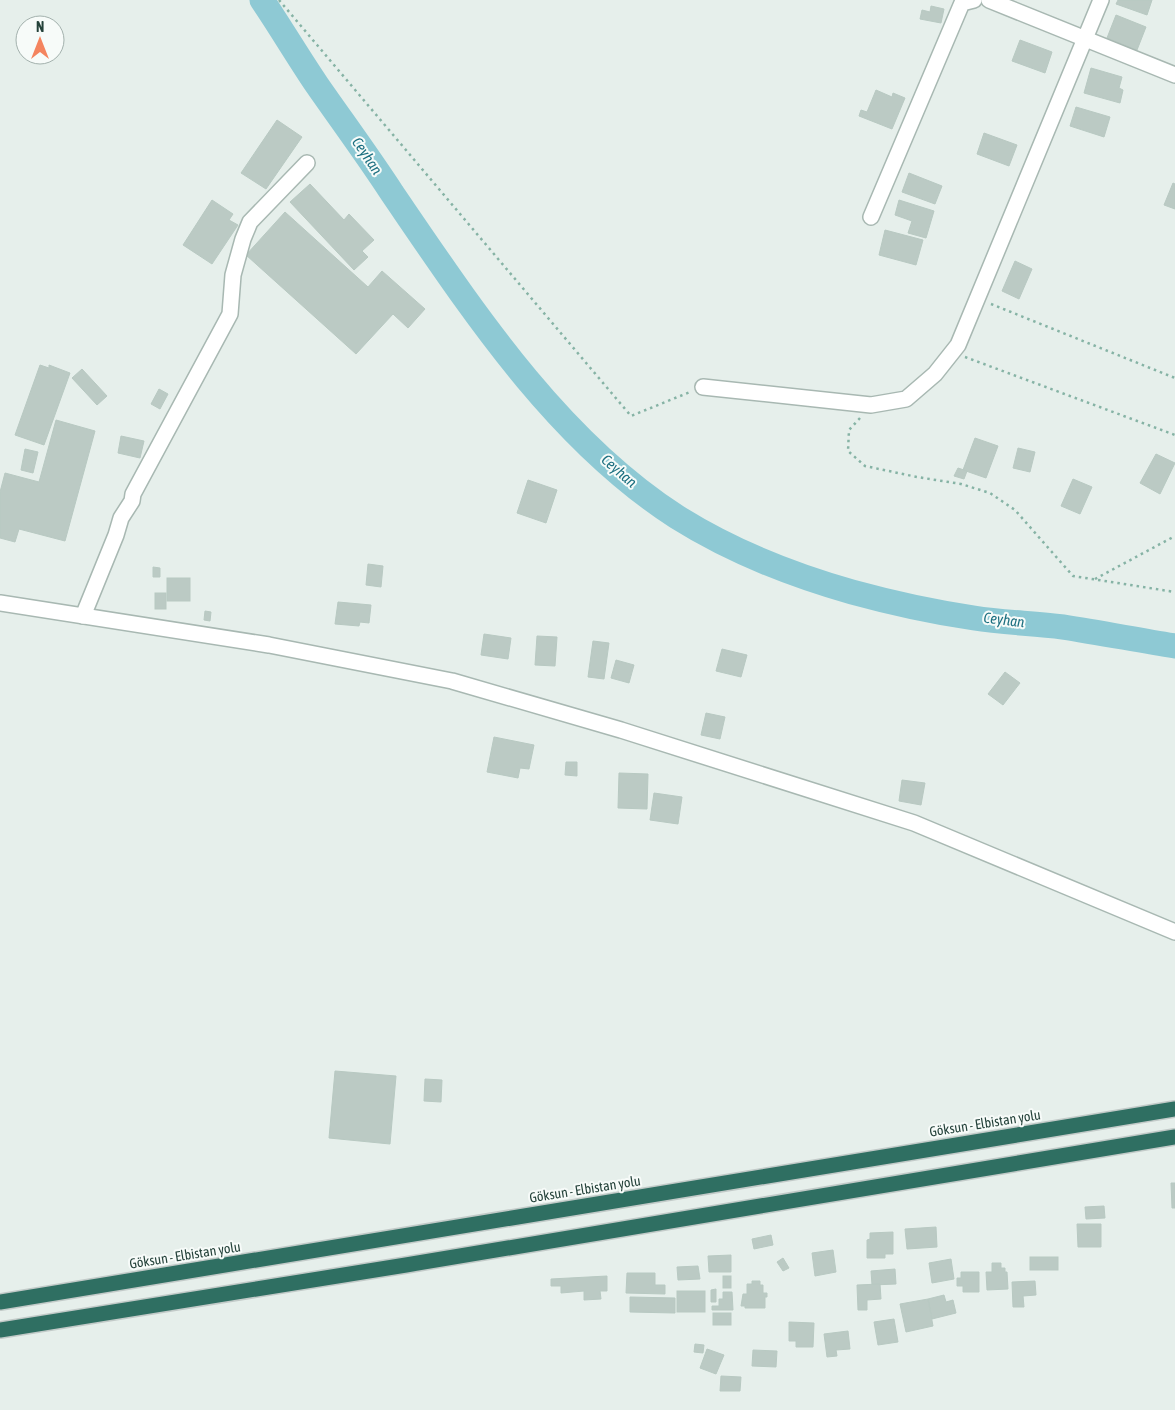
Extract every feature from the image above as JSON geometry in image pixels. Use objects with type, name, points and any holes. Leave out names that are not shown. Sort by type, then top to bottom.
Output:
[{"type":"highway","name":"Göksun - Elbistan yolu","points":[[0,1302],[1175,1108]]},
{"type":"highway","points":[[0,1330],[406,1265],[1175,1137]]},
{"type":"street","points":[[871,217],[962,3],[974,0]]},
{"type":"street","points":[[989,0],[1175,75]]},
{"type":"street","points":[[703,387],[871,406],[906,399],[935,374],[958,345],[1101,0]]},
{"type":"street","points":[[83,616],[121,518],[132,501],[133,494],[230,314],[233,274],[242,239],[250,222],[307,163]]},
{"type":"street","points":[[0,602],[270,645],[452,681],[914,822],[1175,932]]},
{"type":"path","points":[[279,0],[631,416],[703,387]]},
{"type":"path","points":[[977,298],[1175,378]]},
{"type":"path","points":[[952,352],[1175,434]]},
{"type":"path","points":[[871,406],[849,430],[848,451],[865,466],[917,478],[961,484],[990,493],[1015,510],[1073,576],[1175,592]]},
{"type":"path","points":[[1095,580],[1175,536]]},
{"type":"building","points":[[1118,0],[1152,0],[1147,15],[1116,4]]},
{"type":"building","points":[[931,6],[944,9],[941,23],[920,19],[922,10],[930,12]]},
{"type":"building","points":[[1116,15],[1146,27],[1137,50],[1107,38]]},
{"type":"building","points":[[1020,40],[1052,52],[1045,73],[1012,61]]},
{"type":"building","points":[[1091,68],[1122,77],[1119,88],[1123,90],[1120,103],[1084,93]]},
{"type":"building","points":[[876,90],[892,97],[893,93],[905,98],[892,129],[859,116],[861,110],[867,112]]},
{"type":"building","points":[[1076,107],[1110,117],[1104,137],[1070,126]]},
{"type":"building","points":[[277,120],[302,137],[266,189],[241,173]]},
{"type":"building","points":[[984,133],[1017,145],[1009,166],[977,154]]},
{"type":"building","points":[[909,173],[942,186],[935,204],[902,192]]},
{"type":"building","points":[[1173,183],[1175,184],[1175,209],[1164,205]]},
{"type":"building","points":[[310,184],[344,220],[349,214],[374,240],[362,251],[368,257],[354,270],[290,202]]},
{"type":"building","points":[[212,200],[233,214],[229,220],[238,225],[212,264],[183,245]]},
{"type":"building","points":[[899,200],[934,211],[926,238],[908,233],[912,221],[895,215]]},
{"type":"building","points":[[285,212],[368,287],[382,271],[425,309],[408,328],[393,314],[356,354],[246,255]]},
{"type":"building","points":[[885,230],[923,240],[916,265],[879,255]]},
{"type":"building","points":[[1015,261],[1032,269],[1019,299],[1002,291]]},
{"type":"building","points":[[40,365],[49,368],[49,365],[70,373],[44,445],[15,435]]},
{"type":"building","points":[[82,369],[107,396],[97,405],[72,378]]},
{"type":"building","points":[[159,389],[168,394],[160,409],[151,404]]},
{"type":"building","points":[[56,420],[95,431],[65,541],[19,529],[15,542],[0,538],[0,492],[5,473],[39,482]]},
{"type":"building","points":[[121,436],[144,441],[140,458],[118,453]]},
{"type":"building","points":[[975,438],[998,446],[986,478],[963,470]]},
{"type":"building","points":[[1018,448],[1035,452],[1030,472],[1013,468]]},
{"type":"building","points":[[25,449],[38,452],[33,473],[21,470]]},
{"type":"building","points":[[1156,454],[1175,463],[1160,494],[1140,483]]},
{"type":"building","points":[[958,468],[967,471],[964,479],[954,476]]},
{"type":"building","points":[[1073,479],[1092,487],[1080,514],[1061,506]]},
{"type":"building","points":[[528,480],[557,490],[546,523],[517,513]]},
{"type":"building","points":[[368,564],[383,566],[381,587],[366,585]]},
{"type":"building","points":[[153,567],[160,568],[160,577],[153,577]]},
{"type":"building","points":[[167,578],[190,578],[190,601],[167,601]]},
{"type":"building","points":[[155,593],[166,593],[166,609],[155,609]]},
{"type":"building","points":[[338,602],[371,605],[369,623],[360,622],[359,626],[335,624]]},
{"type":"building","points":[[205,611],[211,612],[210,621],[204,620]]},
{"type":"building","points":[[484,634],[511,638],[508,659],[481,655]]},
{"type":"building","points":[[537,636],[557,637],[555,666],[535,665]]},
{"type":"building","points":[[593,641],[609,643],[604,679],[588,677]]},
{"type":"building","points":[[722,649],[747,655],[741,677],[716,671]]},
{"type":"building","points":[[616,660],[634,665],[629,683],[611,678]]},
{"type":"building","points":[[1005,672],[1020,683],[1003,705],[988,694]]},
{"type":"building","points":[[706,713],[725,717],[720,739],[701,735]]},
{"type":"building","points":[[494,737],[534,745],[529,769],[520,768],[518,778],[487,772]]},
{"type":"building","points":[[566,762],[577,762],[577,776],[565,775]]},
{"type":"building","points":[[619,773],[648,774],[647,809],[618,808]]},
{"type":"building","points":[[902,780],[925,783],[921,805],[899,801]]},
{"type":"building","points":[[654,793],[682,797],[678,824],[650,820]]},
{"type":"building","points":[[335,1071],[396,1076],[390,1144],[329,1138]]},
{"type":"building","points":[[425,1079],[442,1080],[441,1102],[424,1101]]},
{"type":"building","points":[[1171,1183],[1175,1183],[1175,1208],[1172,1208]]},
{"type":"building","points":[[1104,1206],[1105,1218],[1086,1219],[1085,1207]]},
{"type":"building","points":[[1077,1224],[1101,1224],[1101,1247],[1078,1247]]},
{"type":"building","points":[[936,1227],[937,1247],[907,1249],[905,1229]]},
{"type":"building","points":[[893,1232],[893,1254],[885,1254],[885,1258],[867,1258],[867,1240],[870,1239],[870,1233]]},
{"type":"building","points":[[771,1235],[773,1245],[754,1249],[752,1239]]},
{"type":"building","points":[[833,1250],[836,1272],[815,1276],[812,1253]]},
{"type":"building","points":[[731,1255],[731,1272],[709,1272],[708,1256]]},
{"type":"building","points":[[1030,1257],[1058,1257],[1058,1270],[1030,1270]]},
{"type":"building","points":[[783,1258],[789,1268],[783,1271],[777,1262]]},
{"type":"building","points":[[951,1259],[954,1279],[932,1283],[929,1263]]},
{"type":"building","points":[[992,1263],[1001,1263],[1001,1268],[1005,1268],[1008,1289],[987,1290],[986,1272],[992,1272]]},
{"type":"building","points":[[698,1266],[700,1279],[678,1280],[677,1267]]},
{"type":"building","points":[[895,1269],[896,1284],[872,1285],[871,1271]]},
{"type":"building","points":[[961,1272],[979,1272],[979,1292],[963,1292],[963,1286],[957,1286],[957,1278],[961,1278]]},
{"type":"building","points":[[627,1273],[655,1273],[655,1285],[665,1285],[665,1294],[626,1293]]},
{"type":"building","points":[[607,1276],[607,1291],[600,1291],[601,1299],[584,1300],[584,1291],[561,1293],[561,1286],[551,1286],[551,1279]]},
{"type":"building","points":[[723,1276],[731,1276],[731,1288],[723,1288]]},
{"type":"building","points":[[752,1281],[760,1281],[760,1285],[763,1285],[763,1293],[767,1293],[765,1308],[745,1308],[745,1306],[741,1306],[743,1294],[747,1294],[747,1284],[752,1284]]},
{"type":"building","points":[[1035,1281],[1036,1295],[1023,1296],[1024,1307],[1013,1307],[1012,1282]]},
{"type":"building","points":[[880,1284],[881,1299],[867,1300],[867,1310],[858,1310],[857,1285]]},
{"type":"building","points":[[716,1289],[716,1302],[711,1302],[711,1290]]},
{"type":"building","points":[[677,1291],[705,1291],[705,1312],[677,1312]]},
{"type":"building","points":[[723,1292],[732,1292],[733,1310],[712,1310],[712,1306],[719,1306],[719,1299],[723,1299]]},
{"type":"building","points":[[944,1295],[946,1302],[953,1300],[956,1313],[932,1319],[928,1299]]},
{"type":"building","points":[[630,1297],[675,1298],[675,1313],[630,1312]]},
{"type":"building","points":[[928,1299],[933,1326],[906,1332],[900,1304]]},
{"type":"building","points":[[713,1313],[731,1313],[731,1325],[713,1325]]},
{"type":"building","points":[[894,1319],[898,1342],[878,1345],[874,1322]]},
{"type":"building","points":[[789,1322],[814,1323],[813,1347],[796,1347],[796,1341],[789,1341]]},
{"type":"building","points":[[848,1331],[850,1349],[836,1350],[837,1356],[827,1357],[824,1334]]},
{"type":"building","points":[[695,1344],[704,1345],[703,1353],[694,1352]]},
{"type":"building","points":[[707,1349],[724,1355],[716,1374],[700,1368]]},
{"type":"building","points":[[753,1350],[777,1351],[776,1367],[752,1366]]},
{"type":"building","points":[[721,1376],[741,1377],[740,1391],[720,1391]]},
{"type":"waterway","name":"Ceyhan","points":[[262,0],[317,85],[453,282],[519,370],[593,450],[633,485],[677,517],[719,541],[762,561],[807,578],[867,596],[959,616],[1063,627],[1175,646]]}]
